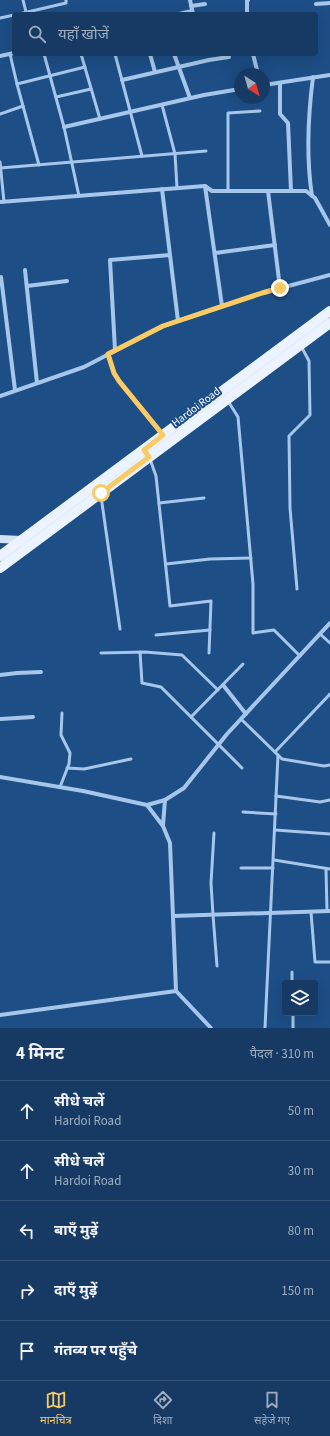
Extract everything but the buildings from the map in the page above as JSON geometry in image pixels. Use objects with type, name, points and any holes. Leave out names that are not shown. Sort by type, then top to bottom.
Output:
[{"type":"main road","name":"Hardoi Road","points":[[0,556],[25,543],[101,493],[146,453],[163,435],[330,311]]},
{"type":"main road","name":"Hardoi Road","points":[[0,568],[25,543],[146,453],[227,399],[330,323]]},
{"type":"street","points":[[190,0],[193,12]]},
{"type":"street","points":[[247,12],[248,0]]},
{"type":"street","points":[[316,4],[330,3]]},
{"type":"street","points":[[191,6],[205,4]]},
{"type":"street","points":[[0,56],[12,53]]},
{"type":"street","points":[[151,56],[155,72]]},
{"type":"street","points":[[175,56],[190,98]]},
{"type":"street","points":[[208,56],[209,60]]},
{"type":"street","points":[[254,56],[256,68]]},
{"type":"street","points":[[122,80],[209,60],[229,57]]},
{"type":"street","points":[[270,84],[330,75]]},
{"type":"street","points":[[312,196],[308,142],[310,98],[313,77]]},
{"type":"street","points":[[280,83],[280,114],[288,123],[291,191]]},
{"type":"street","points":[[64,127],[190,98],[234,90]]},
{"type":"street","points":[[2,202],[205,186],[212,191],[306,191],[315,198],[330,225]]},
{"type":"street","points":[[205,186],[222,306]]},
{"type":"street","points":[[162,189],[178,321]]},
{"type":"street","points":[[268,191],[280,288]]},
{"type":"street","points":[[215,253],[275,245]]},
{"type":"street","points":[[115,350],[110,260],[170,255]]},
{"type":"street","points":[[25,270],[37,383]]},
{"type":"street","points":[[0,396],[84,367],[163,326],[280,288],[330,275]]},
{"type":"street","points":[[1,277],[15,390]]},
{"type":"street","points":[[27,286],[67,281]]},
{"type":"street","points":[[108,354],[114,373],[119,381],[163,435]]},
{"type":"street","points":[[0,539],[25,543]]},
{"type":"street","points":[[0,777],[60,787],[147,805],[165,800],[184,788],[241,719],[330,623]]},
{"type":"street","points":[[0,675],[41,672]]},
{"type":"street","points":[[223,685],[246,714]]},
{"type":"street","points":[[0,719],[33,717]]},
{"type":"street","points":[[164,826],[165,800]]},
{"type":"street","points":[[147,805],[164,826],[170,843],[176,991],[211,1028]]},
{"type":"street","points":[[173,916],[328,911]]},
{"type":"street","points":[[0,1015],[176,991]]},
{"type":"lane","points":[[23,0],[26,12],[66,3],[66,0]]},
{"type":"lane","points":[[0,18],[12,15]]},
{"type":"lane","points":[[12,56],[22,106],[38,165]]},
{"type":"lane","points":[[44,56],[64,127],[79,196]]},
{"type":"lane","points":[[82,56],[100,119]]},
{"type":"lane","points":[[116,56],[142,156]]},
{"type":"lane","points":[[17,84],[85,66]]},
{"type":"lane","points":[[56,97],[91,89]]},
{"type":"lane","points":[[162,105],[175,154],[177,188]]},
{"type":"lane","points":[[0,114],[22,106]]},
{"type":"lane","points":[[228,191],[228,113],[260,111]]},
{"type":"lane","points":[[0,168],[206,151]]},
{"type":"lane","points":[[0,162],[2,202]]},
{"type":"lane","points":[[297,589],[290,508],[288,436],[310,415],[309,361],[301,344]]},
{"type":"lane","points":[[227,399],[238,417],[253,584],[253,633],[274,630],[300,656]]},
{"type":"lane","points":[[146,453],[156,476],[170,606],[211,601],[209,653]]},
{"type":"lane","points":[[101,493],[120,629]]},
{"type":"lane","points":[[159,503],[204,498]]},
{"type":"lane","points":[[166,564],[210,559],[251,558]]},
{"type":"lane","points":[[156,635],[210,630]]},
{"type":"lane","points":[[320,634],[330,643]]},
{"type":"lane","points":[[101,653],[140,652],[182,655],[218,690]]},
{"type":"lane","points":[[140,652],[142,683],[162,687],[242,768]]},
{"type":"lane","points":[[191,717],[243,664]]},
{"type":"lane","points":[[265,1028],[274,860],[277,753],[330,694]]},
{"type":"lane","points":[[60,787],[67,768],[70,752],[61,735],[62,713]]},
{"type":"lane","points":[[241,719],[282,758],[324,766],[330,765]]},
{"type":"lane","points":[[67,768],[84,769],[131,759]]},
{"type":"lane","points":[[276,796],[320,802],[330,800]]},
{"type":"lane","points":[[243,812],[276,814]]},
{"type":"lane","points":[[275,830],[330,834]]},
{"type":"lane","points":[[214,833],[212,883],[217,966]]},
{"type":"lane","points":[[274,860],[326,870],[330,869]]},
{"type":"lane","points":[[241,868],[273,868]]},
{"type":"lane","points":[[326,870],[328,911]]},
{"type":"lane","points":[[311,912],[315,962],[330,962]]},
{"type":"lane","points":[[292,972],[292,980]]},
{"type":"lane","points":[[292,1016],[293,1028]]},
{"type":"route","points":[[101,493],[149,457],[144,450],[163,435],[119,381],[114,373],[108,354],[163,326],[280,288]]}]
